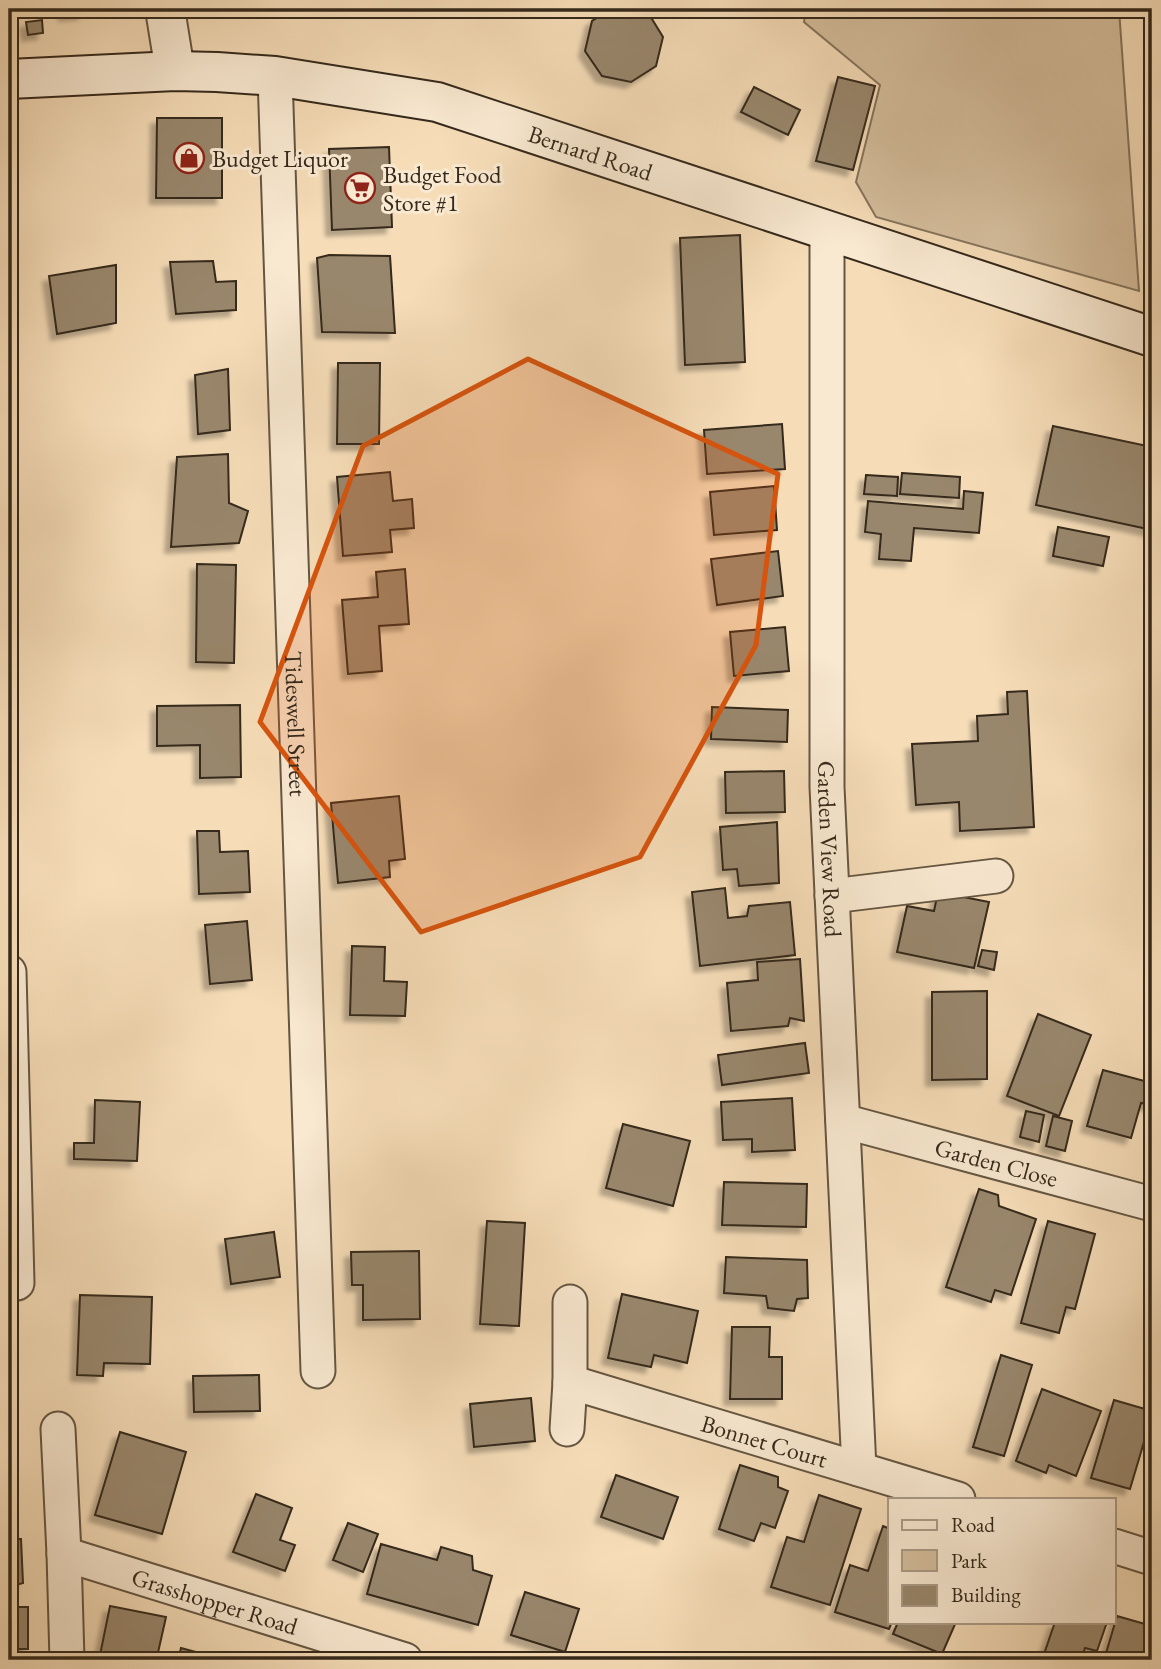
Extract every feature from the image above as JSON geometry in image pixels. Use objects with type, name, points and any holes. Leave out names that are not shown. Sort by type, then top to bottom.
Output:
[{"type":"main road","points":[[165,9],[175,71]]},
{"type":"main road","name":"Bernard Road","points":[[9,79],[175,71],[217,72],[275,76],[437,102],[1152,337]]},
{"type":"street","name":"Tideswell Street","points":[[275,76],[318,1371]]},
{"type":"street","name":"Garden View Road","points":[[827,229],[827,787],[859,1469]]},
{"type":"street","points":[[832,896],[996,876]]},
{"type":"street","points":[[9,972],[17,1283]]},
{"type":"street","name":"Garden Close","points":[[843,1121],[1152,1204]]},
{"type":"street","points":[[567,1429],[570,1302]]},
{"type":"street","name":"Bonnet Court","points":[[570,1382],[955,1498]]},
{"type":"street","points":[[58,1429],[67,1660]]},
{"type":"street","points":[[1116,1547],[1152,1558]]},
{"type":"street","name":"Grasshopper Road","points":[[64,1554],[326,1648],[404,1660]]},
{"type":"highlighted area","points":[[528,359],[778,474],[756,645],[640,857],[421,932],[260,722],[363,446]]},
{"type":"green space","points":[[806,9],[1119,9],[1139,291],[876,217],[856,182],[880,85],[804,22]]},
{"type":"building","points":[[64,9],[84,9],[84,13],[65,15]]},
{"type":"building","points":[[611,9],[647,11],[663,37],[656,66],[631,82],[602,76],[585,51],[592,21]]},
{"type":"building","points":[[42,20],[43,33],[28,35],[26,22]]},
{"type":"building","points":[[838,77],[875,86],[853,170],[816,161]]},
{"type":"building","points":[[754,87],[800,110],[788,135],[741,112]]},
{"type":"building","name":"Budget Liquor","points":[[157,118],[222,118],[222,198],[156,198]]},
{"type":"building","name":"Budget Food Store #1","points":[[389,147],[392,227],[332,230],[329,149]]},
{"type":"building","points":[[740,235],[745,362],[685,365],[680,238]]},
{"type":"building","points":[[329,255],[390,256],[395,333],[322,332],[317,258]]},
{"type":"building","points":[[213,261],[216,282],[236,281],[236,310],[176,314],[170,262]]},
{"type":"building","points":[[116,265],[116,323],[57,334],[49,276]]},
{"type":"building","points":[[338,363],[380,363],[379,444],[337,444]]},
{"type":"building","points":[[228,369],[230,430],[198,434],[195,375]]},
{"type":"building","points":[[782,424],[785,469],[707,474],[704,430]]},
{"type":"building","points":[[1053,426],[1152,447],[1152,530],[1036,505]]},
{"type":"building","points":[[228,454],[229,503],[248,511],[239,543],[171,547],[177,457]]},
{"type":"building","points":[[390,472],[393,501],[412,499],[414,528],[390,530],[392,552],[343,556],[337,477]]},
{"type":"building","points":[[902,473],[960,477],[959,498],[900,494]]},
{"type":"building","points":[[866,475],[898,477],[897,496],[864,494]]},
{"type":"building","points":[[774,486],[777,530],[714,535],[710,492]]},
{"type":"building","points":[[964,491],[983,493],[979,533],[914,528],[911,561],[879,559],[881,534],[865,532],[868,501],[963,509]]},
{"type":"building","points":[[1058,527],[1109,537],[1103,566],[1053,556]]},
{"type":"building","points":[[778,551],[783,596],[717,605],[711,559]]},
{"type":"building","points":[[197,564],[236,565],[234,663],[196,662]]},
{"type":"building","points":[[405,569],[409,624],[379,626],[382,671],[348,674],[342,600],[378,597],[376,572]]},
{"type":"building","points":[[785,627],[789,671],[734,676],[730,632]]},
{"type":"building","points":[[1027,691],[1034,827],[960,831],[959,802],[916,805],[912,744],[978,741],[977,716],[1008,714],[1007,692]]},
{"type":"building","points":[[240,705],[241,777],[200,778],[200,745],[157,746],[157,706]]},
{"type":"building","points":[[712,707],[788,710],[787,742],[711,739]]},
{"type":"building","points":[[784,771],[785,812],[726,813],[725,772]]},
{"type":"building","points":[[399,796],[405,859],[389,861],[390,877],[338,883],[331,803]]},
{"type":"building","points":[[777,822],[779,883],[739,886],[737,869],[723,870],[720,827]]},
{"type":"building","points":[[197,831],[219,831],[220,852],[248,851],[250,892],[199,894]]},
{"type":"building","points":[[725,888],[728,918],[747,916],[749,906],[790,902],[795,955],[700,966],[692,892]]},
{"type":"building","points":[[938,892],[989,902],[974,968],[897,952],[907,906],[934,911]]},
{"type":"building","points":[[247,921],[252,980],[210,984],[205,925]]},
{"type":"building","points":[[352,946],[385,947],[384,981],[407,982],[405,1016],[350,1015]]},
{"type":"building","points":[[982,950],[997,952],[994,970],[978,966]]},
{"type":"building","points":[[800,959],[804,1021],[790,1018],[788,1026],[731,1031],[727,983],[758,980],[757,962]]},
{"type":"building","points":[[987,991],[987,1079],[932,1080],[932,992]]},
{"type":"building","points":[[1038,1014],[1091,1035],[1059,1116],[1007,1096]]},
{"type":"building","points":[[805,1043],[809,1073],[722,1085],[718,1055]]},
{"type":"building","points":[[1103,1070],[1152,1083],[1152,1105],[1141,1103],[1131,1138],[1087,1126]]},
{"type":"building","points":[[792,1098],[795,1150],[752,1152],[752,1139],[723,1140],[721,1102]]},
{"type":"building","points":[[95,1100],[140,1102],[137,1161],[74,1159],[74,1143],[94,1143]]},
{"type":"building","points":[[1026,1111],[1044,1115],[1039,1142],[1020,1137]]},
{"type":"building","points":[[1053,1116],[1072,1121],[1065,1151],[1046,1146]]},
{"type":"building","points":[[623,1124],[690,1141],[673,1206],[606,1188]]},
{"type":"building","points":[[724,1182],[807,1184],[806,1227],[722,1225]]},
{"type":"building","points":[[979,1189],[998,1195],[999,1206],[1036,1219],[1011,1295],[995,1290],[991,1302],[946,1287]]},
{"type":"building","points":[[487,1221],[525,1223],[519,1326],[480,1324]]},
{"type":"building","points":[[1048,1221],[1095,1234],[1075,1309],[1066,1307],[1059,1333],[1021,1323]]},
{"type":"building","points":[[274,1232],[280,1277],[231,1284],[225,1239]]},
{"type":"building","points":[[419,1251],[420,1319],[363,1320],[363,1285],[352,1285],[351,1252]]},
{"type":"building","points":[[726,1257],[807,1260],[808,1298],[797,1299],[794,1311],[768,1308],[766,1296],[724,1293]]},
{"type":"building","points":[[622,1294],[698,1311],[687,1363],[654,1355],[651,1367],[608,1358]]},
{"type":"building","points":[[80,1295],[152,1297],[150,1364],[104,1363],[103,1376],[77,1375]]},
{"type":"building","points":[[732,1327],[770,1327],[769,1357],[782,1357],[782,1399],[730,1399]]},
{"type":"building","points":[[1001,1355],[1032,1365],[1004,1456],[973,1447]]},
{"type":"building","points":[[259,1375],[260,1411],[194,1412],[193,1376]]},
{"type":"building","points":[[1042,1389],[1101,1411],[1076,1476],[1049,1465],[1046,1473],[1016,1461]]},
{"type":"building","points":[[531,1398],[535,1441],[474,1447],[470,1404]]},
{"type":"building","points":[[1114,1400],[1152,1411],[1130,1489],[1091,1478]]},
{"type":"building","points":[[120,1432],[186,1452],[162,1534],[95,1515]]},
{"type":"building","points":[[740,1465],[778,1477],[778,1487],[788,1491],[775,1528],[761,1523],[754,1541],[719,1529]]},
{"type":"building","points":[[616,1475],[678,1497],[663,1539],[601,1517]]},
{"type":"building","points":[[256,1494],[292,1508],[280,1540],[295,1545],[285,1571],[233,1552]]},
{"type":"building","points":[[819,1495],[861,1509],[830,1605],[771,1587],[787,1537],[804,1542]]},
{"type":"building","points":[[348,1523],[378,1534],[363,1572],[333,1560]]},
{"type":"building","points":[[883,1526],[888,1528],[888,1624],[891,1624],[889,1629],[835,1612],[850,1565],[868,1571]]},
{"type":"building","points":[[9,1539],[21,1539],[23,1583],[9,1587]]},
{"type":"building","points":[[381,1544],[437,1560],[441,1547],[472,1556],[473,1570],[492,1576],[478,1625],[367,1594]]},
{"type":"building","points":[[525,1592],[579,1609],[565,1652],[511,1635]]},
{"type":"building","points":[[110,1606],[166,1617],[157,1657],[145,1655],[144,1660],[99,1660]]},
{"type":"building","points":[[9,1607],[28,1607],[28,1649],[11,1649],[11,1660],[9,1660]]},
{"type":"building","points":[[1117,1616],[1152,1626],[1152,1660],[1104,1660]]},
{"type":"building","points":[[897,1624],[955,1624],[942,1654],[893,1634]]},
{"type":"building","points":[[1054,1624],[1106,1624],[1097,1651],[1085,1648],[1081,1660],[1042,1660]]},
{"type":"building","points":[[181,1648],[222,1659],[178,1660]]},
{"type":"place","name":"Budget Liquor","points":[[189,158]]},
{"type":"place","name":"Budget Food Store #1","points":[[360,188]]}]
